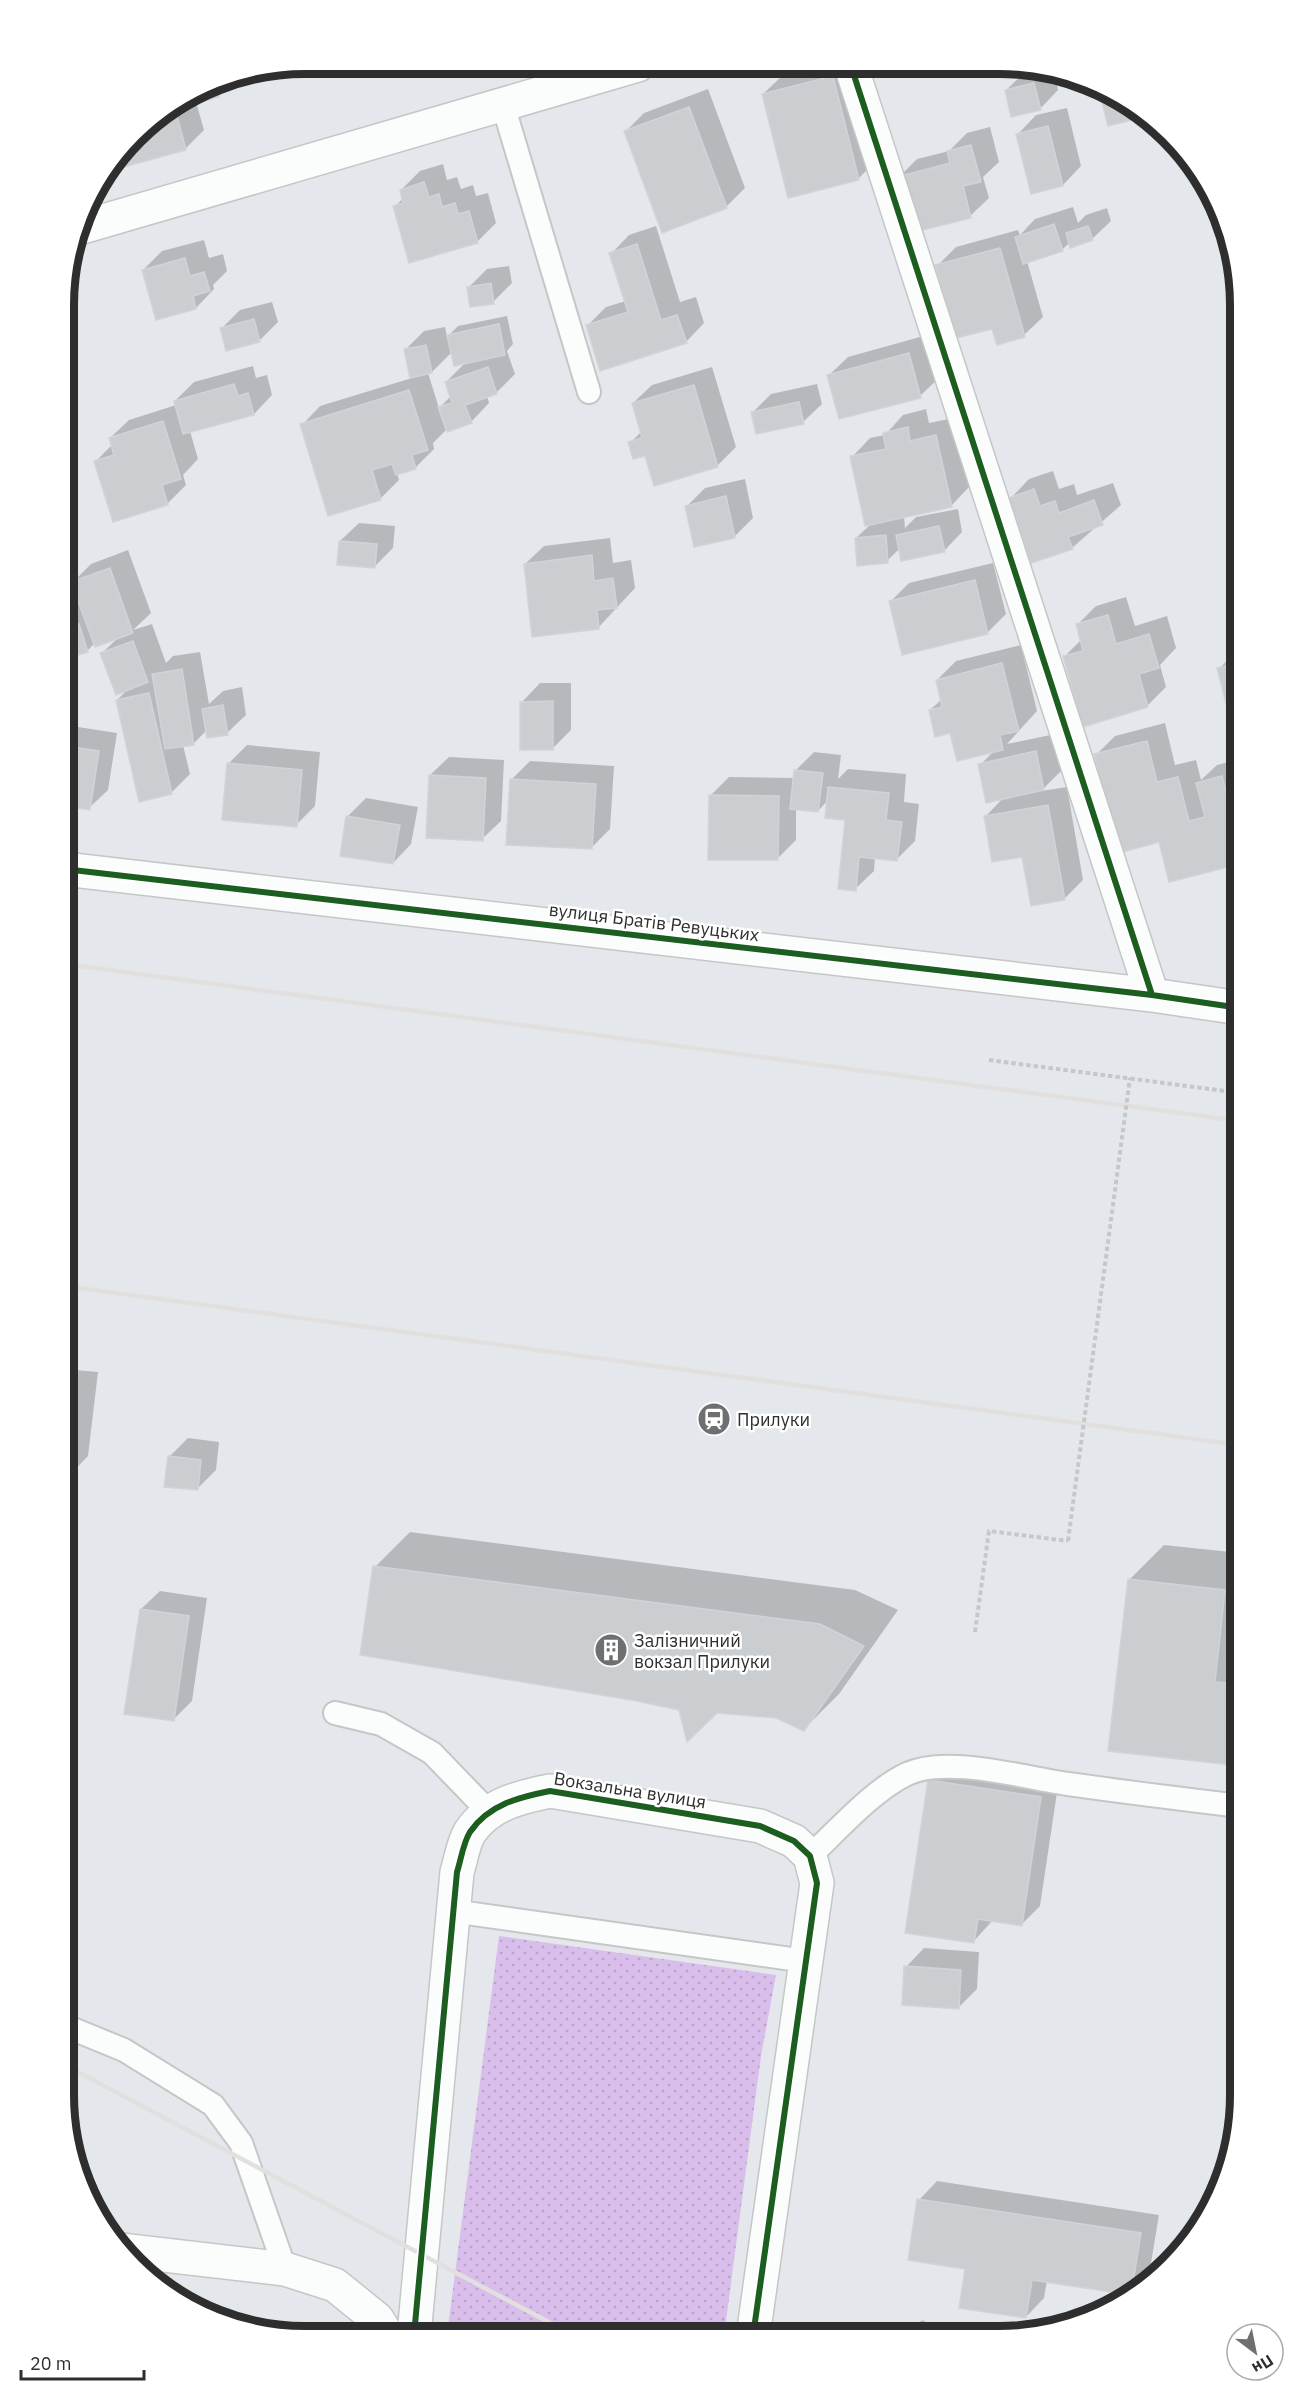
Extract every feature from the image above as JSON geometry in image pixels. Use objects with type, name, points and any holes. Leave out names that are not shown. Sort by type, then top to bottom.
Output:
[{"type":"street","points":[[88,226],[608,74]]},
{"type":"street","points":[[854,74],[1152,995]]},
{"type":"street","name":"вулиця Братів Ревуцьких","points":[[74,870],[1152,995],[1230,1007]]},
{"type":"street","name":"Вокзальна вулиця","points":[[415,2326],[452,1911],[457,1872],[470,1833],[489,1812],[517,1797],[550,1791],[760,1826],[794,1841],[810,1856]]},
{"type":"street","points":[[754,2326],[817,1883],[810,1856]]},
{"type":"street","points":[[134,2252],[285,2269],[335,2285],[377,2319],[381,2326]]},
{"type":"lane","points":[[503,105],[589,392]]},
{"type":"lane","points":[[335,1713],[381,1724],[432,1753],[489,1812]]},
{"type":"lane","points":[[810,1856],[862,1805],[906,1774],[931,1766],[988,1770],[1064,1783],[1230,1805]]},
{"type":"lane","points":[[452,1911],[806,1960]]},
{"type":"lane","points":[[74,2030],[124,2050],[213,2105],[241,2143],[285,2269]]},
{"type":"path","points":[[989,1060],[1230,1092]]},
{"type":"path","points":[[975,1632],[989,1531],[1068,1541],[1130,1078]]},
{"type":"shaded area","points":[[499,1936],[776,1975],[761,2056],[725,2326],[448,2326]]},
{"type":"building","points":[[833,76],[859,180],[788,198],[762,94]]},
{"type":"building","points":[[1034,83],[1041,110],[1011,117],[1005,90]]},
{"type":"building","points":[[217,91],[219,97],[186,106]]},
{"type":"building","points":[[1101,97],[1136,119],[1108,126]]},
{"type":"building","points":[[689,107],[727,208],[662,233],[624,131]]},
{"type":"building","points":[[176,112],[186,150],[118,169],[141,141]]},
{"type":"building","points":[[1048,126],[1063,186],[1031,194],[1016,134]]},
{"type":"building","points":[[971,145],[981,182],[963,186],[971,218],[911,233],[897,177],[950,163],[947,151]]},
{"type":"building","points":[[424,182],[429,197],[439,194],[442,207],[455,203],[458,214],[469,211],[478,243],[409,263],[393,206],[403,203],[400,190]]},
{"type":"building","points":[[1054,224],[1063,251],[1023,264],[1015,237]]},
{"type":"building","points":[[1088,226],[1093,240],[1070,248],[1066,233]]},
{"type":"building","points":[[637,244],[661,320],[677,315],[687,343],[600,371],[586,325],[628,312],[609,253]]},
{"type":"building","points":[[1000,248],[1025,337],[997,345],[992,329],[956,338],[935,265]]},
{"type":"building","points":[[185,258],[190,276],[204,272],[210,291],[193,296],[196,309],[156,320],[142,270]]},
{"type":"building","points":[[491,283],[494,304],[470,307],[467,287]]},
{"type":"building","points":[[254,319],[260,342],[226,351],[220,328]]},
{"type":"building","points":[[499,324],[505,355],[454,366],[447,335]]},
{"type":"building","points":[[426,345],[432,373],[410,378],[404,349]]},
{"type":"building","points":[[909,353],[921,398],[839,419],[827,375]]},
{"type":"building","points":[[488,367],[497,394],[465,405],[472,423],[447,432],[438,407],[452,403],[445,382]]},
{"type":"building","points":[[234,384],[238,396],[248,393],[254,415],[183,434],[174,401]]},
{"type":"building","points":[[694,385],[718,467],[654,486],[645,456],[633,459],[628,442],[642,438],[632,403]]},
{"type":"building","points":[[409,390],[428,450],[412,455],[416,469],[396,475],[392,464],[372,470],[381,500],[328,516],[300,424]]},
{"type":"building","points":[[799,402],[804,424],[756,434],[751,412]]},
{"type":"building","points":[[163,421],[181,479],[162,485],[168,505],[113,522],[94,461],[114,455],[109,438]]},
{"type":"building","points":[[908,427],[910,441],[936,435],[952,507],[865,526],[850,456],[886,449],[883,433]]},
{"type":"building","points":[[1034,489],[1040,506],[1055,501],[1059,513],[1094,500],[1103,525],[1068,537],[1073,549],[1031,563],[1009,498]]},
{"type":"building","points":[[726,496],[735,538],[694,547],[685,506]]},
{"type":"building","points":[[939,526],[945,552],[901,561],[896,535]]},
{"type":"building","points":[[886,535],[888,563],[857,566],[855,538]]},
{"type":"building","points":[[339,541],[377,544],[375,568],[337,565]]},
{"type":"building","points":[[592,555],[594,581],[613,578],[617,608],[597,610],[599,629],[532,637],[524,564]]},
{"type":"building","points":[[110,568],[133,633],[95,647],[74,590],[74,581]]},
{"type":"building","points":[[975,580],[988,634],[902,655],[889,601]]},
{"type":"building","points":[[1108,615],[1116,644],[1149,634],[1159,668],[1139,674],[1148,707],[1083,727],[1063,656],[1083,651],[1076,624]]},
{"type":"building","points":[[79,624],[88,652],[74,656],[74,626]]},
{"type":"building","points":[[133,641],[148,682],[116,695],[100,653]]},
{"type":"building","points":[[1002,663],[1019,731],[1000,735],[1003,750],[957,761],[950,733],[935,737],[929,710],[942,707],[936,680]]},
{"type":"building","points":[[1230,665],[1230,719],[1217,668]]},
{"type":"building","points":[[182,669],[194,745],[165,749],[152,674]]},
{"type":"building","points":[[149,693],[172,794],[139,802],[116,700]]},
{"type":"building","points":[[553,701],[553,750],[520,750],[520,702]]},
{"type":"building","points":[[223,705],[228,735],[207,738],[202,709]]},
{"type":"building","points":[[1147,741],[1157,782],[1178,777],[1189,821],[1205,817],[1196,783],[1222,776],[1230,807],[1230,867],[1169,882],[1159,842],[1119,853],[1094,754]]},
{"type":"building","points":[[74,747],[99,751],[90,810],[74,808]]},
{"type":"building","points":[[1036,751],[1044,790],[986,803],[978,764]]},
{"type":"building","points":[[227,763],[302,770],[297,827],[222,820]]},
{"type":"building","points":[[794,770],[823,773],[818,812],[790,809]]},
{"type":"building","points":[[429,775],[486,778],[483,841],[426,838]]},
{"type":"building","points":[[510,779],[596,784],[592,849],[506,845]]},
{"type":"building","points":[[828,787],[889,793],[886,820],[902,822],[897,861],[859,857],[856,891],[838,889],[845,820],[825,818]]},
{"type":"building","points":[[709,795],[779,796],[778,860],[708,860]]},
{"type":"building","points":[[1048,805],[1065,900],[1031,906],[1022,857],[992,862],[984,816]]},
{"type":"building","points":[[346,816],[400,825],[393,864],[340,856]]},
{"type":"building","points":[[168,1456],[201,1460],[198,1490],[164,1487]]},
{"type":"building","name":"Залізничний вокзал Прилуки","points":[[373,1566],[820,1624],[864,1646],[804,1731],[776,1718],[717,1713],[687,1742],[679,1710],[360,1655]]},
{"type":"building","points":[[1128,1579],[1225,1590],[1215,1682],[1230,1683],[1230,1765],[1108,1751]]},
{"type":"building","points":[[140,1609],[189,1616],[174,1721],[124,1714]]},
{"type":"building","points":[[928,1780],[1041,1797],[1022,1926],[978,1919],[974,1943],[905,1933]]},
{"type":"building","points":[[904,1966],[961,1970],[959,2009],[902,2005]]},
{"type":"building","points":[[917,2199],[1141,2233],[1133,2284],[1127,2288],[1119,2293],[1032,2280],[1026,2318],[959,2308],[965,2269],[908,2260]]},
{"type":"railway","points":[[74,965],[1230,1120]]},
{"type":"railway","points":[[74,1287],[1230,1444]]},
{"type":"railway","points":[[74,2070],[556,2326]]},
{"type":"cycle path","points":[[854,74],[1152,995]]},
{"type":"cycle path","points":[[74,870],[1152,995],[1230,1007]]},
{"type":"cycle path","points":[[415,2326],[457,1872],[470,1832],[486,1815],[506,1803],[550,1791],[760,1826],[794,1841],[810,1856],[817,1883],[754,2326]]},
{"type":"place","name":"Прилуки","points":[[714,1419]]},
{"type":"place","name":"Залізничний вокзал Прилуки","points":[[611,1650]]}]
